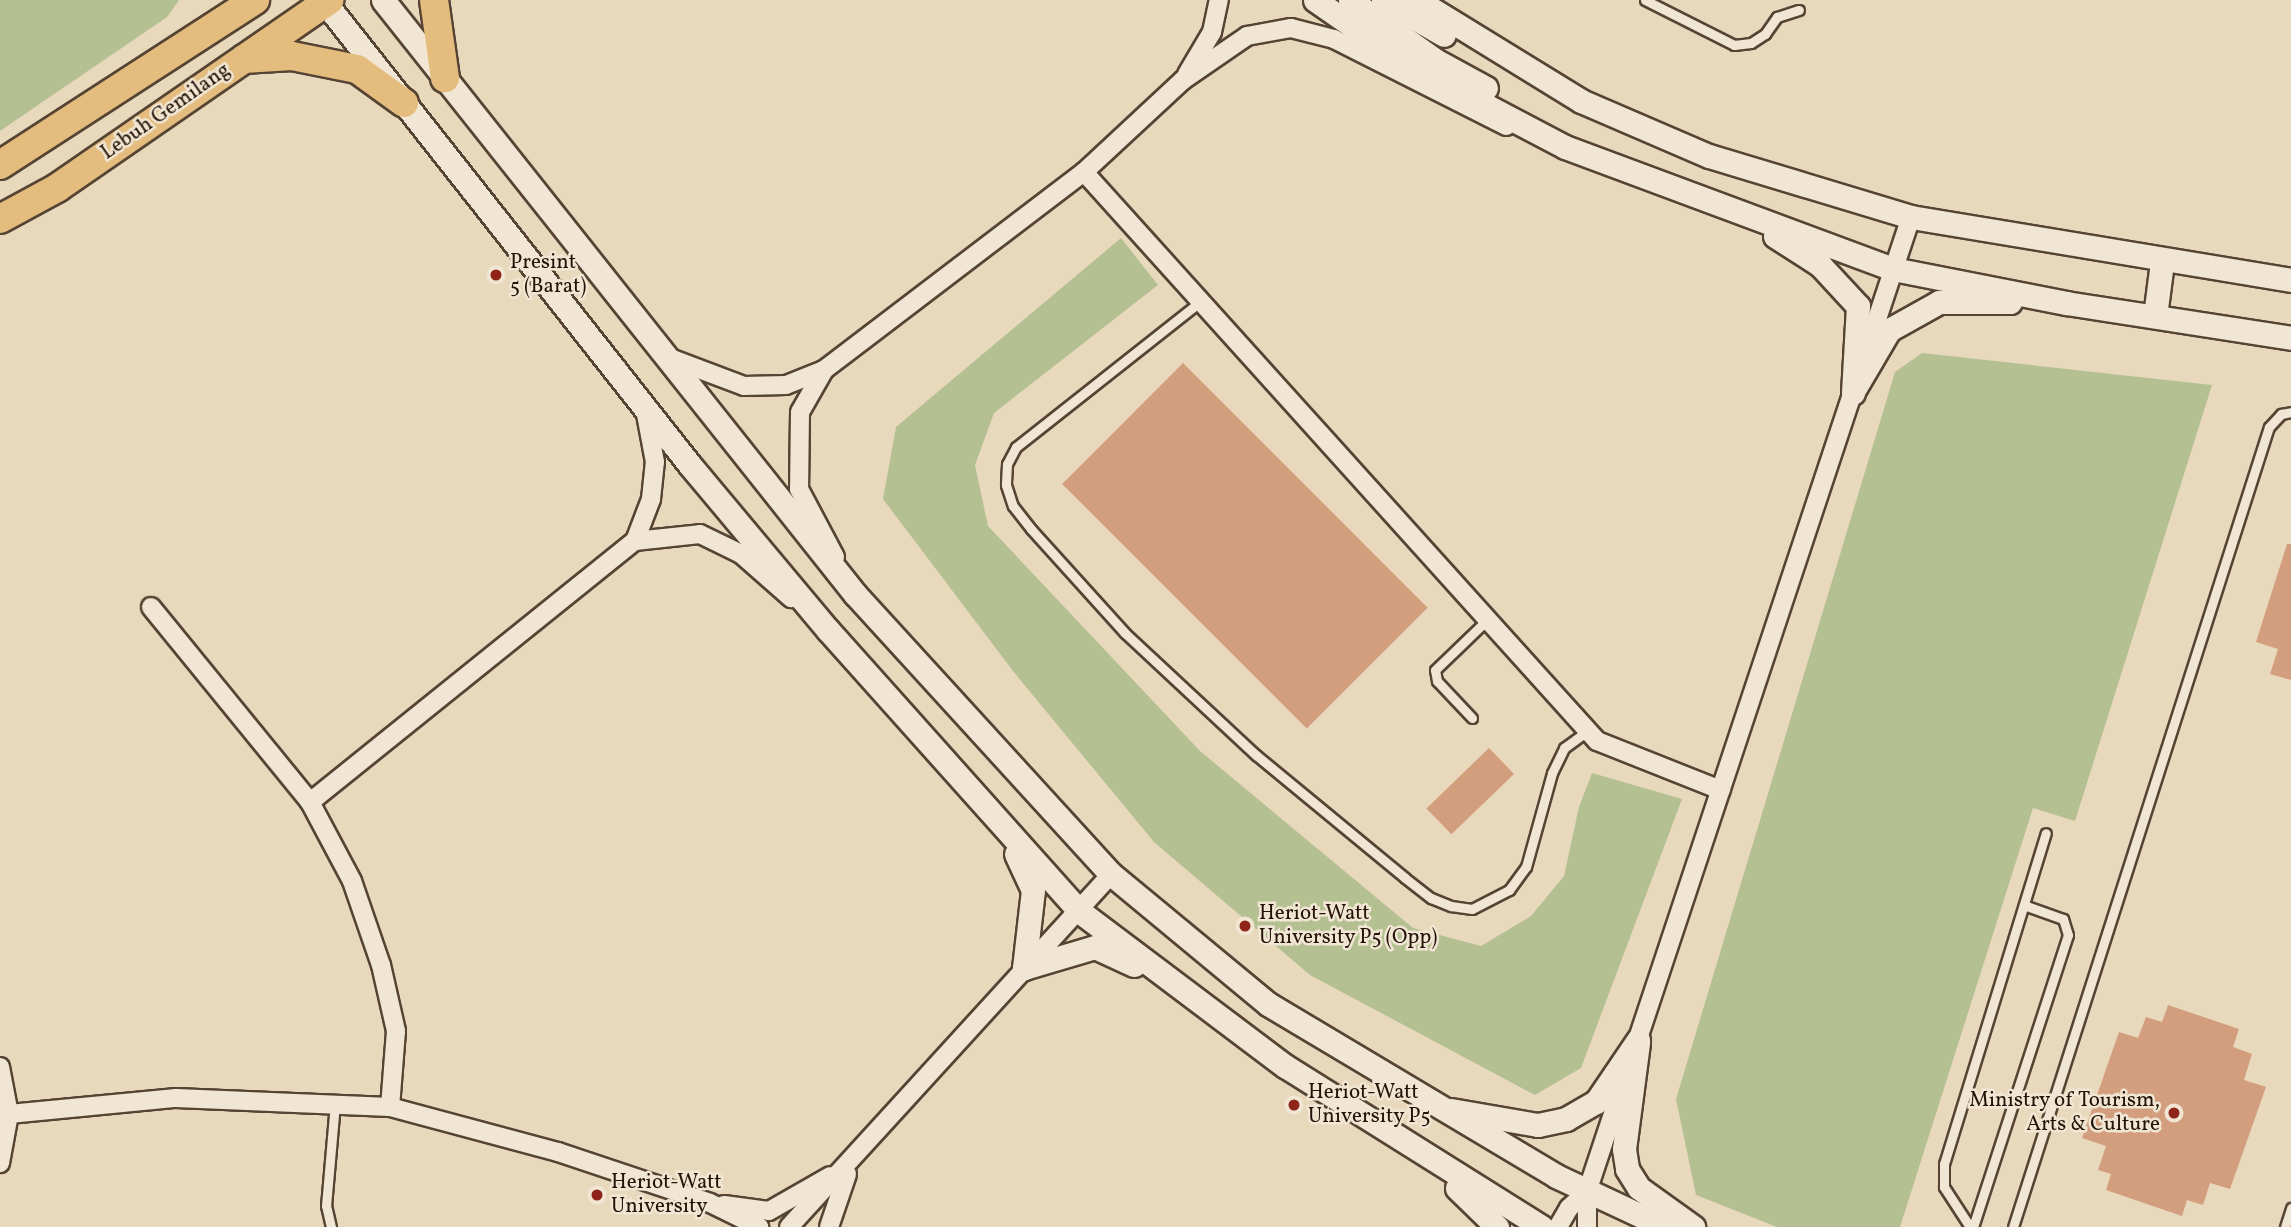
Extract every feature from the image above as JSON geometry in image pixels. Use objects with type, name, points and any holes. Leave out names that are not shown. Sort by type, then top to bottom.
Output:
[{"type":"main road","points":[[186,44],[214,0]]},
{"type":"main road","name":"Lebuh Gemilang","points":[[0,165],[255,0]]},
{"type":"main road","points":[[435,0],[445,78]]},
{"type":"main road","name":"Lebuh Gemilang","points":[[0,219],[57,188],[326,1]]},
{"type":"main road","points":[[243,59],[292,56],[357,69],[404,103]]},
{"type":"street","points":[[383,0],[855,594],[1111,874],[1268,1004],[1434,1107],[1587,1192],[1665,1227]]},
{"type":"street","points":[[1183,80],[1212,32],[1219,0]]},
{"type":"street","points":[[1314,0],[1409,65],[1565,147]]},
{"type":"street","points":[[1350,0],[1435,60],[1560,129],[1740,214],[1820,265],[1858,306],[1853,393]]},
{"type":"street","points":[[1383,0],[1504,67],[1709,156],[1911,217],[2162,262],[2291,280]]},
{"type":"street","points":[[1417,0],[1581,101]]},
{"type":"street","points":[[326,1],[645,408],[828,630],[1008,835],[1079,911],[1168,981],[1286,1066],[1415,1151],[1542,1227]]},
{"type":"street","points":[[664,356],[744,386],[786,385],[824,370],[1084,172],[1183,80],[1247,36],[1291,28],[1334,39],[1481,116],[1894,269],[2066,303],[2291,338]]},
{"type":"street","points":[[1084,172],[1202,299],[1264,376],[1597,741],[1721,790]]},
{"type":"street","points":[[1587,1227],[1587,1192],[1911,217]]},
{"type":"street","points":[[2155,316],[2162,262]]},
{"type":"street","points":[[1853,393],[1889,330],[1939,302],[2066,303]]},
{"type":"street","points":[[824,370],[800,412],[799,489],[855,594]]},
{"type":"street","points":[[310,802],[635,541],[651,499],[655,462],[645,408]]},
{"type":"street","points":[[635,541],[700,534],[741,554],[828,630]]},
{"type":"street","points":[[151,607],[310,802],[352,881],[381,965],[396,1031],[390,1107]]},
{"type":"street","points":[[1008,835],[1033,890],[1024,968]]},
{"type":"street","points":[[789,1227],[851,1164],[1111,874]]},
{"type":"street","points":[[1024,968],[1095,947],[1168,981]]},
{"type":"street","points":[[1434,1107],[1538,1125],[1566,1119],[1596,1102],[1638,1040]]},
{"type":"street","points":[[1638,1040],[1624,1149],[1628,1169],[1639,1188],[1693,1227]]},
{"type":"street","points":[[0,1067],[9,1114],[0,1163]]},
{"type":"street","points":[[9,1114],[176,1098],[390,1107],[558,1152],[710,1203],[759,1227]]},
{"type":"street","points":[[1415,1151],[1497,1227]]},
{"type":"street","points":[[710,1203],[769,1211],[851,1164]]},
{"type":"street","points":[[829,1227],[851,1164]]},
{"type":"street","points":[[1558,1227],[1569,1208],[1587,1192]]},
{"type":"lane","points":[[1645,0],[1734,45],[1751,43],[1765,34],[1777,16],[1800,10]]},
{"type":"lane","points":[[1202,299],[1016,447],[1007,464],[1006,485],[1013,506],[1031,530],[1125,633],[1256,755],[1405,878],[1451,906],[1472,909],[1509,890],[1526,867],[1552,773],[1564,748],[1587,731]]},
{"type":"lane","points":[[2014,1227],[2269,427],[2281,414],[2291,412]]},
{"type":"lane","points":[[1472,718],[1437,681],[1435,670],[1486,621]]},
{"type":"lane","points":[[1971,1227],[1942,1176],[2046,833]]},
{"type":"lane","points":[[1971,1227],[2068,935],[2063,919],[2024,905]]},
{"type":"lane","points":[[331,1227],[326,1206],[335,1104]]},
{"type":"lane","points":[[2287,1225],[2291,1208]]},
{"type":"green space","points":[[0,0],[179,0],[167,17],[0,131]]},
{"type":"green space","points":[[1121,238],[1158,285],[994,413],[975,465],[988,526],[1200,751],[1413,928],[1481,946],[1531,916],[1564,876],[1579,807],[1592,773],[1682,799],[1581,1068],[1535,1095],[1310,975],[1154,842],[1013,671],[883,499],[896,427]]},
{"type":"green space","points":[[1922,353],[2212,385],[2075,821],[2033,808],[1900,1227],[1777,1227],[1696,1195],[1676,1099],[1895,372]]},
{"type":"building","points":[[1183,363],[1428,608],[1307,729],[1062,484]]},
{"type":"building","points":[[2287,544],[2291,544],[2291,680],[2270,674],[2278,649],[2256,642]]},
{"type":"building","points":[[1489,748],[1514,774],[1451,834],[1426,808]]},
{"type":"building","name":"Ministry of Tourism, Arts & Culture","points":[[2168,1005],[2239,1029],[2233,1047],[2252,1054],[2244,1080],[2266,1087],[2230,1189],[2210,1183],[2203,1205],[2187,1200],[2182,1216],[2106,1190],[2111,1174],[2098,1170],[2106,1146],[2082,1138],[2119,1032],[2138,1038],[2146,1017],[2162,1022]]},
{"type":"place","name":"Presint 5 (Barat)","points":[[496,275]]},
{"type":"place","name":"Heriot-Watt University P5 (Opp)","points":[[1245,926]]},
{"type":"place","name":"Heriot-Watt University P5","points":[[1294,1105]]},
{"type":"place","name":"Ministry of Tourism, Arts & Culture","points":[[2174,1113]]},
{"type":"place","name":"Heriot-Watt University","points":[[597,1195]]}]
